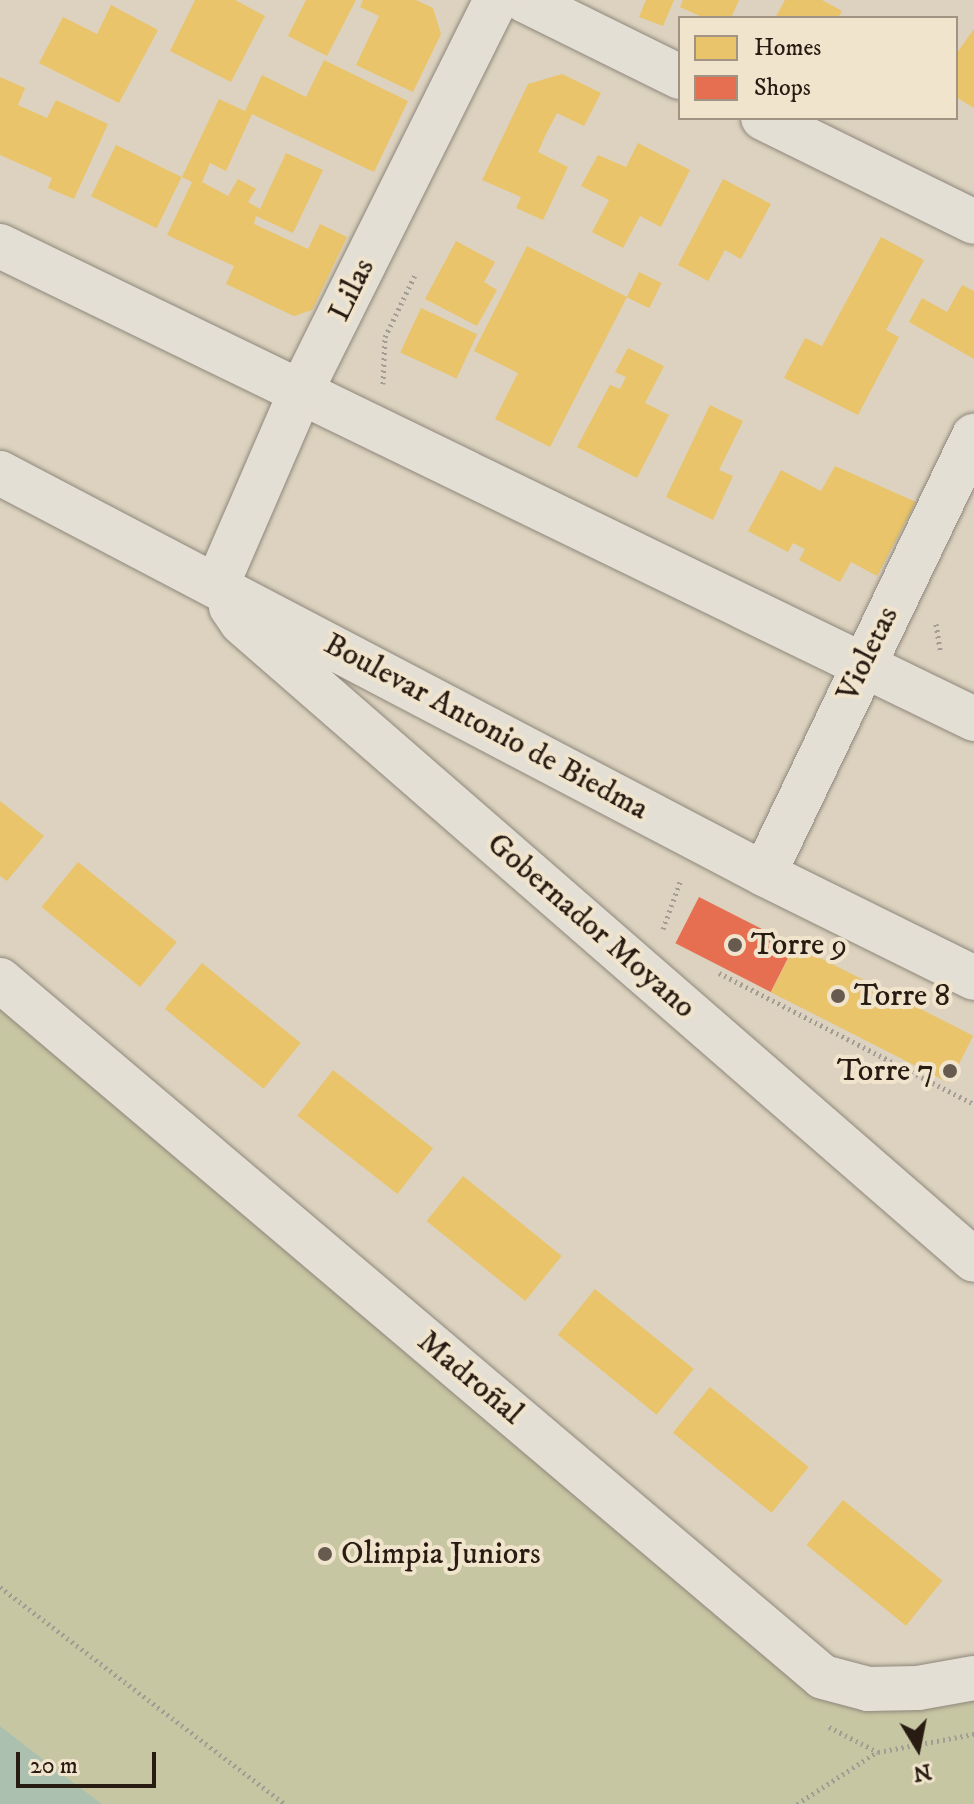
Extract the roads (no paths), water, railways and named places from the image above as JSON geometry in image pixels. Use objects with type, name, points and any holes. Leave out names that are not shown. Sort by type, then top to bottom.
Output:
[{"type":"street","name":"Lilas","points":[[217,585],[300,393],[496,0]]},
{"type":"street","points":[[524,0],[678,76]]},
{"type":"street","points":[[767,120],[974,222]]},
{"type":"street","points":[[0,246],[974,719]]},
{"type":"street","name":"Violetas","points":[[764,874],[974,436]]},
{"type":"street","name":"Boulevar Antonio de Biedma","points":[[7,480],[217,585],[764,874],[974,978]]},
{"type":"street","name":"Gobernador Moyano","points":[[217,585],[242,623],[974,1260]]},
{"type":"street","name":"Madroñal","points":[[0,980],[823,1677],[868,1689],[918,1688],[974,1678]]},
{"type":"place","name":"Torre 9","points":[[735,945]]},
{"type":"place","name":"Torre 8","points":[[838,996]]},
{"type":"place","name":"Torre 7","points":[[950,1071]]},
{"type":"place","name":"Olimpia Juniors","points":[[325,1554]]}]
